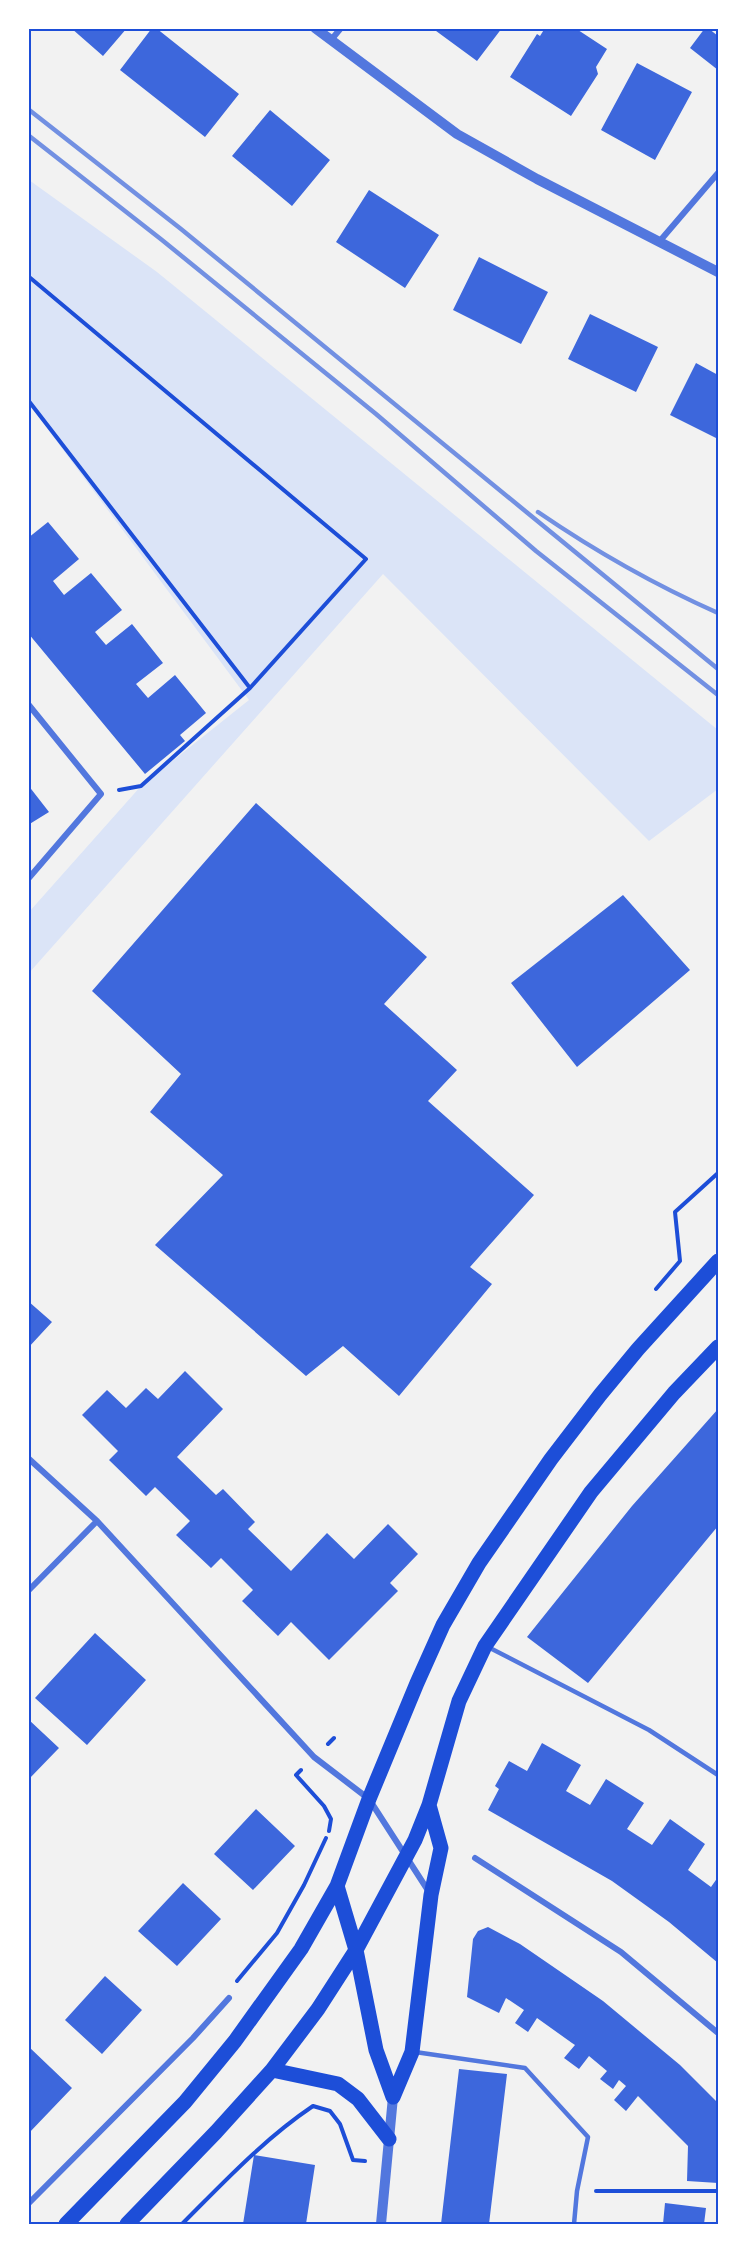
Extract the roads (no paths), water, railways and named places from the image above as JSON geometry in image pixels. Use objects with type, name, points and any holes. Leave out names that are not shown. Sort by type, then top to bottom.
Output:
[{"type":"main road","points":[[66,2224],[184,2102],[235,2041],[301,1950],[337,1886],[369,1799],[443,1625],[479,1563],[551,1459],[600,1395],[638,1349],[718,1261]]},
{"type":"main road","points":[[127,2224],[216,2133],[272,2070],[318,2009],[356,1950],[406,1858],[429,1805],[459,1701],[485,1646],[591,1492],[674,1393],[718,1347]]},
{"type":"main road","points":[[393,2097],[412,2052],[431,1895],[441,1848],[429,1805]]},
{"type":"main road","points":[[337,1886],[356,1950],[376,2050],[393,2097]]},
{"type":"main road","points":[[272,2070],[338,2084],[358,2099],[389,2139]]},
{"type":"street","points":[[315,28],[457,134],[537,179],[718,272]]},
{"type":"street","points":[[330,40],[341,28]]},
{"type":"street","points":[[659,242],[718,172]]},
{"type":"street","points":[[28,704],[101,794],[28,879]]},
{"type":"street","points":[[28,1458],[96,1521],[314,1757],[369,1799],[431,1895]]},
{"type":"street","points":[[28,1591],[96,1521]]},
{"type":"street","points":[[475,1858],[621,1953],[718,2033]]},
{"type":"street","points":[[28,2204],[193,2038],[229,1998]]},
{"type":"street","points":[[381,2224],[393,2097]]},
{"type":"lane","points":[[485,1646],[649,1730],[718,1775]]},
{"type":"lane","points":[[412,2052],[525,2068],[588,2137],[577,2191],[574,2224]]},
{"type":"railway","points":[[28,109],[181,229],[718,669]]},
{"type":"railway","points":[[28,135],[162,240],[376,414],[536,551],[718,695]]},
{"type":"railway","points":[[538,512],[626,567],[718,613]]}]
